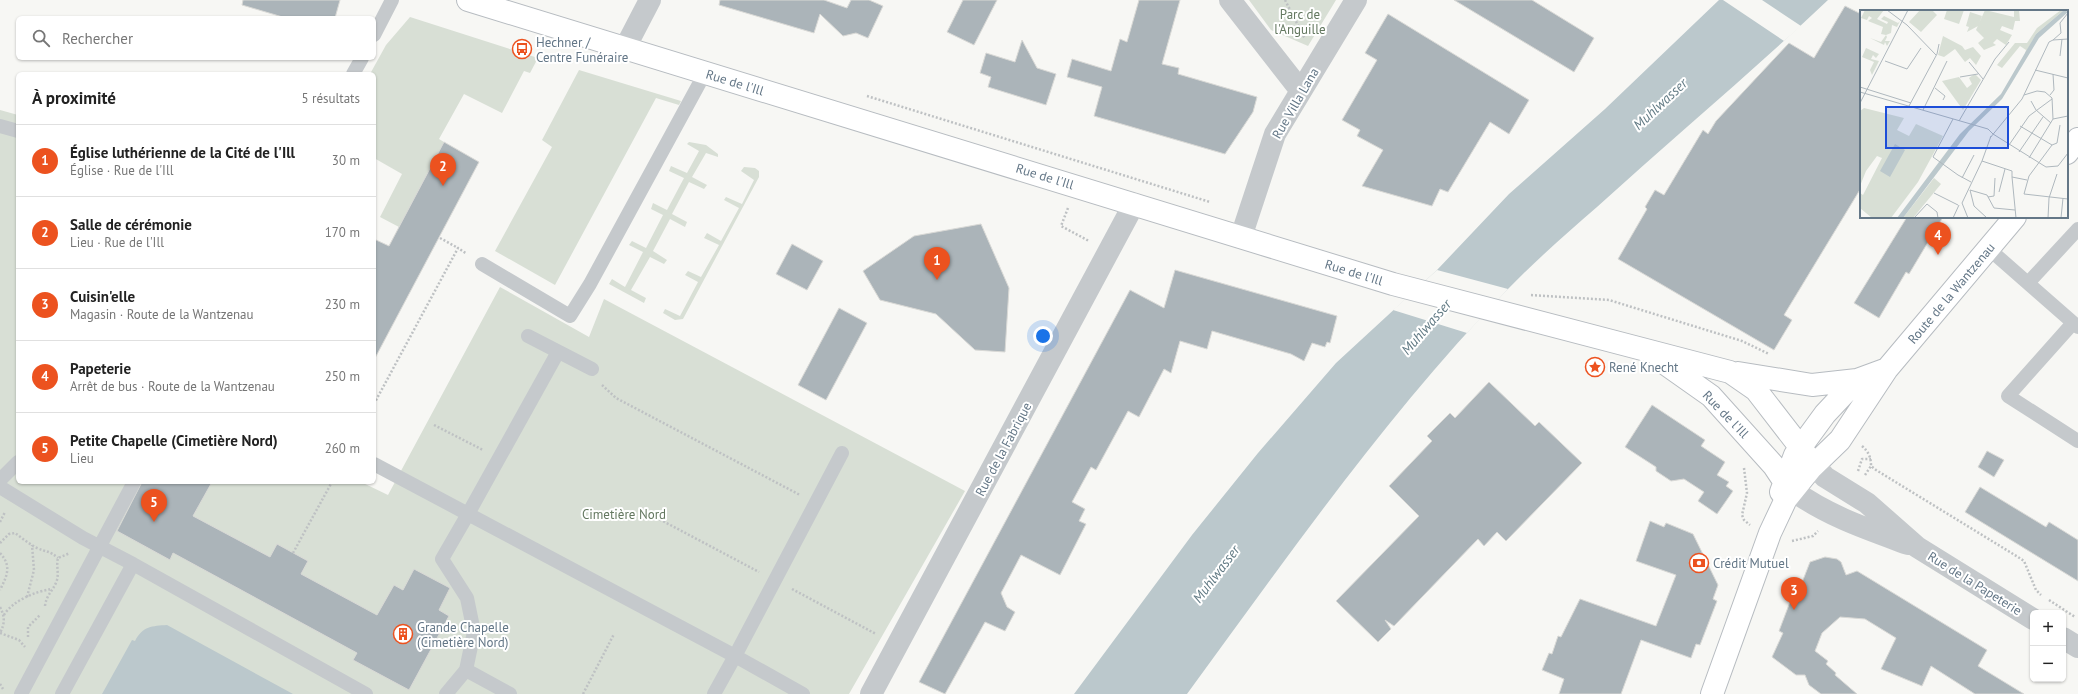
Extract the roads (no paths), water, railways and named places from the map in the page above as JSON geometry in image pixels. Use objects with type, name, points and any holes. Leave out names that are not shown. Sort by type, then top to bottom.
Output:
[{"type":"main road","name":"Rue de l'Ill","points":[[468,0],[1241,236],[1393,284],[1730,372],[1812,385],[1857,380]]},
{"type":"main road","points":[[2068,152],[2078,139]]},
{"type":"main road","name":"Route de la Wantzenau","points":[[1798,471],[1842,436],[1887,369],[2014,218]]},
{"type":"main road","name":"Rue de l'Ill","points":[[1624,344],[1659,360],[1711,396],[1759,450],[1798,471]]},
{"type":"main road","name":"Route de la Wantzenau","points":[[1712,694],[1772,528],[1825,414],[1857,380],[1887,369]]},
{"type":"main road","name":"Rue de l'Ill","points":[[1730,372],[1756,390],[1781,422],[1798,471]]},
{"type":"main road","points":[[1759,450],[1765,462],[1770,491],[1773,514],[1772,528]]},
{"type":"street","points":[[625,48],[650,0]]},
{"type":"street","points":[[1230,0],[1301,91]]},
{"type":"street","name":"Rue Villa Lana","points":[[1241,236],[1275,134],[1356,0]]},
{"type":"street","name":"Rue de la Fabrique","points":[[871,694],[1120,233],[1134,204]]},
{"type":"street","name":"Rue de la Papeterie","points":[[1842,436],[1834,451],[1833,465],[1838,479],[1844,488]]},
{"type":"street","name":"Rue de la Papeterie","points":[[1798,471],[1844,488],[1879,512],[1916,547],[2030,617]]},
{"type":"street","name":"Rue de la Papeterie","points":[[1798,471],[1818,507]]},
{"type":"street","name":"Rue de la Papeterie","points":[[1772,528],[1784,511],[1792,506],[1802,505],[1818,507],[1849,523],[1916,547]]},
{"type":"street","points":[[2066,640],[2078,647]]},
{"type":"lane","points":[[376,31],[392,0]]},
{"type":"lane","points":[[354,72],[361,60]]},
{"type":"lane","points":[[482,264],[570,316],[590,284],[705,73]]},
{"type":"lane","points":[[0,126],[16,130]]},
{"type":"lane","points":[[2028,283],[2078,229]]},
{"type":"lane","points":[[1989,249],[2075,325],[2008,396],[2078,441]]},
{"type":"lane","points":[[528,336],[592,369]]},
{"type":"lane","points":[[446,694],[466,670],[474,632],[467,598],[442,559],[558,352]]},
{"type":"lane","points":[[714,694],[842,453]]},
{"type":"lane","points":[[0,480],[16,464]]},
{"type":"lane","points":[[376,465],[735,656],[803,694]]},
{"type":"lane","points":[[21,694],[133,484]]},
{"type":"lane","points":[[0,487],[84,538],[366,694]]},
{"type":"lane","points":[[62,694],[133,564]]},
{"type":"lane","points":[[466,670],[510,694]]},
{"type":"water","name":"Muhlwasser","points":[[1719,0],[1828,0],[1539,258],[1462,338],[1379,436],[1301,538],[1187,694],[1074,694],[1192,535],[1258,453],[1336,363],[1437,270],[1509,194],[1605,109]]},
{"type":"water","points":[[167,625],[293,694],[102,694],[132,640],[135,641],[141,632],[148,628]]},
{"type":"place","name":"Hechner / Centre Funéraire","points":[[522,49]]},
{"type":"place","name":"Salle de cérémonie","points":[[443,186]]},
{"type":"place","name":"Papeterie","points":[[1938,255]]},
{"type":"place","name":"Église luthérienne de la Cité de l'Ill","points":[[937,280]]},
{"type":"place","name":"René Knecht","points":[[1595,367]]},
{"type":"place","name":"Petite Chapelle (Cimetière Nord)","points":[[154,522]]},
{"type":"place","name":"Crédit Mutuel","points":[[1699,563]]},
{"type":"place","name":"Cuisin'elle","points":[[1794,610]]},
{"type":"place","name":"Grande Chapelle (Cimetière Nord)","points":[[403,634]]},
{"type":"park label","name":"Parc de l'Anguille","points":[[1300,22]]},
{"type":"park label","name":"Cimetière Nord","points":[[624,514]]}]
